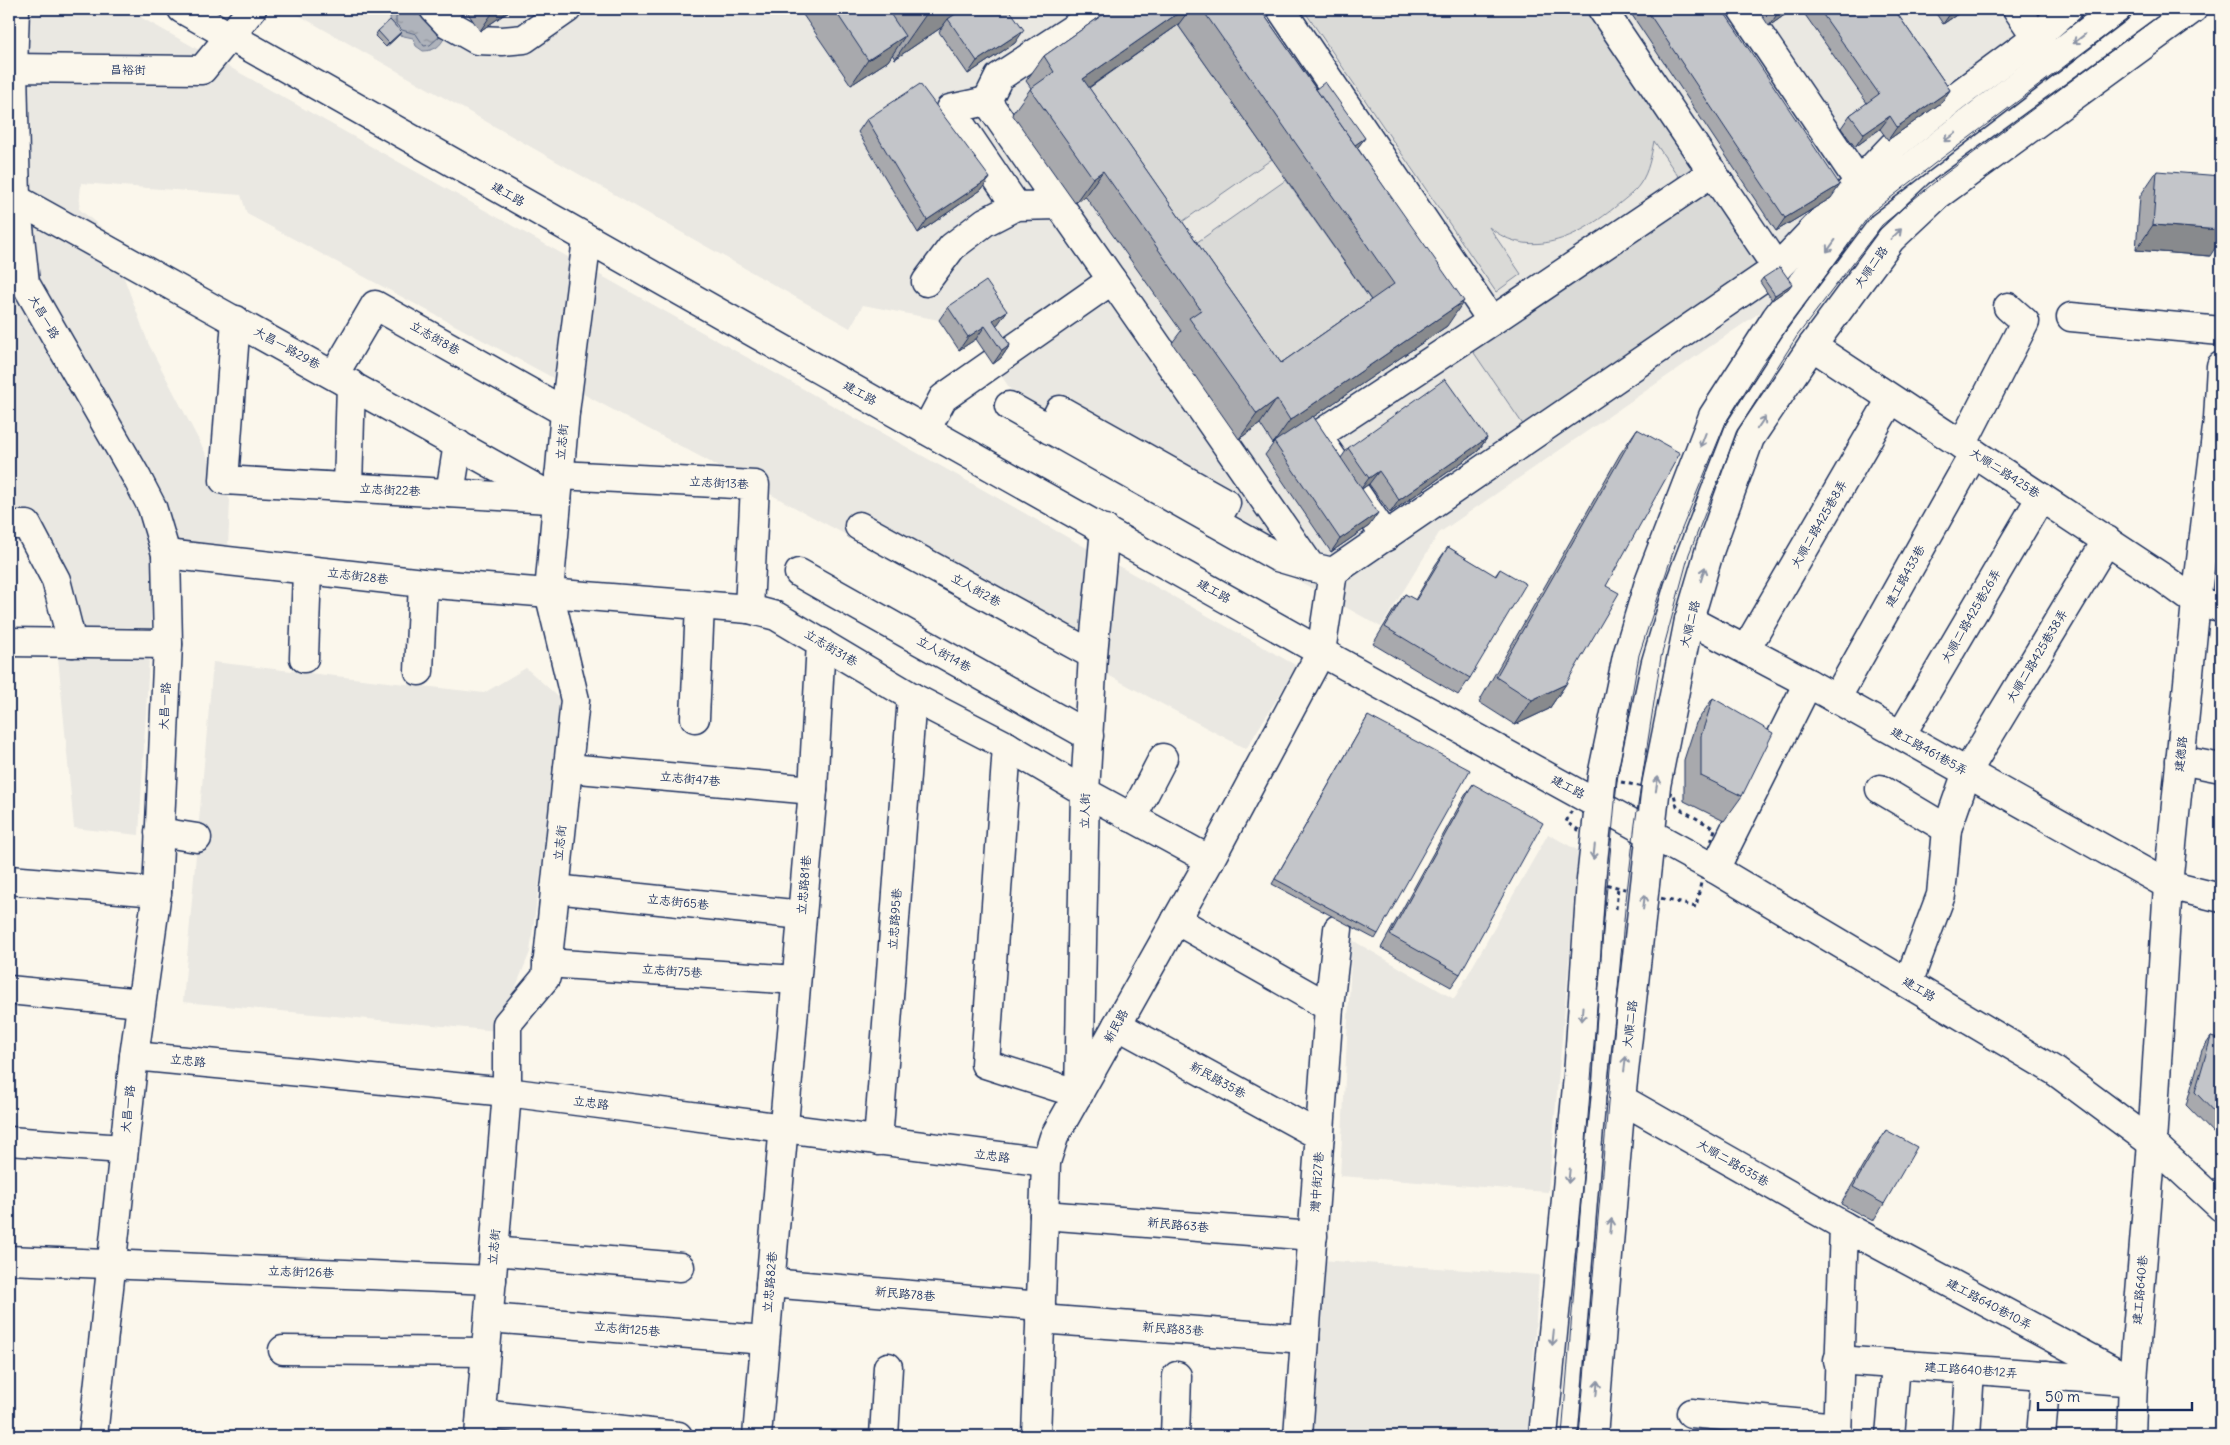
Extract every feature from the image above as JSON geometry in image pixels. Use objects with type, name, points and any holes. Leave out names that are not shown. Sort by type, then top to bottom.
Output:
[{"type":"street","name":"大昌一路","points":[[15,9],[11,68],[17,285],[137,478],[152,507],[166,554],[168,644],[157,892],[134,1056],[93,1436]]},
{"type":"street","points":[[230,36],[252,9]]},
{"type":"street","points":[[434,9],[447,23],[477,40],[524,39],[567,9]]},
{"type":"street","points":[[442,9],[448,16],[478,33],[499,35],[520,31],[554,9]]},
{"type":"street","points":[[1016,206],[950,109],[987,101],[1000,77],[1103,9]]},
{"type":"street","points":[[1281,9],[1492,321]]},
{"type":"street","points":[[1602,9],[1777,268]]},
{"type":"street","points":[[1742,9],[1859,182]]},
{"type":"street","points":[[2017,9],[2051,61]]},
{"type":"street","points":[[1009,406],[1050,430],[1107,449],[1165,481],[1216,522],[1277,557],[1322,570],[1386,537],[1777,268],[1893,146],[2036,37],[2068,9]]},
{"type":"street","points":[[1543,1436],[1578,1076],[1592,880],[1602,776],[1627,656],[1650,579],[1712,416],[1776,318],[1861,205],[2117,9]]},
{"type":"street","name":"大順二路","points":[[1594,1436],[1621,1099],[1645,893],[1649,832],[1656,786],[1689,620],[1710,549],[1750,438],[1812,346],[1890,239],[1938,195],[2193,9]]},
{"type":"street","name":"建工路","points":[[195,12],[230,36],[926,430],[1322,652],[1715,868],[2055,1071],[2152,1143],[2221,1207]]},
{"type":"street","name":"昌裕街","points":[[11,68],[202,70],[230,36]]},
{"type":"street","points":[[987,101],[1058,205],[1322,570],[1322,652]]},
{"type":"street","points":[[1386,537],[1317,436],[1713,172]]},
{"type":"street","name":"大昌一路29巷","points":[[16,199],[458,444],[558,487]]},
{"type":"street","points":[[926,282],[952,247],[985,222],[1016,206],[1058,205]]},
{"type":"street","name":"立志街","points":[[480,1425],[507,1092],[507,1024],[546,977],[575,700],[550,592],[565,412],[587,239]]},
{"type":"street","points":[[926,430],[943,398],[1112,280]]},
{"type":"street","name":"立志街8巷","points":[[343,380],[375,305],[565,412]]},
{"type":"street","name":"建工路433巷","points":[[1836,699],[1968,449],[2025,322],[2008,307]]},
{"type":"street","points":[[2071,317],[2221,332]]},
{"type":"street","name":"立志街22巷","points":[[236,320],[224,480],[450,494],[558,487]]},
{"type":"street","name":"大順二路425巷","points":[[1812,346],[2209,605]]},
{"type":"street","name":"建德路","points":[[2152,1143],[2168,885],[2180,760],[2209,605],[2220,419],[2221,366]]},
{"type":"street","points":[[343,380],[348,487]]},
{"type":"street","name":"大順二路425巷8弄","points":[[1746,649],[1891,399]]},
{"type":"street","points":[[450,494],[458,444]]},
{"type":"street","name":"立志街13巷","points":[[558,487],[755,485],[749,610]]},
{"type":"street","name":"大順二路425巷26弄","points":[[1901,735],[2041,497]]},
{"type":"street","points":[[9,525],[27,525],[48,564],[56,580],[72,643]]},
{"type":"street","name":"立人街2巷","points":[[859,526],[1094,655]]},
{"type":"street","name":"立人街","points":[[1079,1094],[1085,792],[1105,529]]},
{"type":"street","name":"大順二路425巷38弄","points":[[1908,983],[1942,895],[1947,829],[1967,772],[2107,540]]},
{"type":"street","name":"立志街28巷","points":[[166,554],[423,583],[550,592]]},
{"type":"street","points":[[304,658],[307,570]]},
{"type":"street","name":"立人街14巷","points":[[799,573],[1089,736]]},
{"type":"street","points":[[418,671],[423,583]]},
{"type":"street","name":"立志街31巷","points":[[550,592],[749,610],[776,616],[912,697],[1007,746],[1085,792],[1210,860]]},
{"type":"street","points":[[695,718],[700,605]]},
{"type":"street","name":"建工路461巷5弄","points":[[1689,620],[1808,683],[2168,885],[2221,898]]},
{"type":"street","points":[[9,642],[168,644]]},
{"type":"street","name":"立忠路81巷","points":[[783,1128],[813,790],[821,642]]},
{"type":"street","name":"新民路","points":[[1036,1436],[1046,1162],[1054,1136],[1210,860],[1322,652]]},
{"type":"street","points":[[1715,868],[1808,683]]},
{"type":"street","name":"立忠路95巷","points":[[878,1141],[912,697]]},
{"type":"street","points":[[1007,746],[985,1064],[1079,1094]]},
{"type":"street","points":[[1132,818],[1163,758]]},
{"type":"street","points":[[2180,760],[2221,768]]},
{"type":"street","name":"立志街47巷","points":[[568,768],[813,790]]},
{"type":"street","points":[[1880,789],[1947,829]]},
{"type":"street","points":[[159,832],[197,838]]},
{"type":"street","points":[[9,880],[157,892]]},
{"type":"street","name":"立志街65巷","points":[[555,889],[802,915]]},
{"type":"street","points":[[1176,920],[1329,1007]]},
{"type":"street","name":"灣中街27巷","points":[[1298,1436],[1329,1007],[1338,929]]},
{"type":"street","name":"立志街75巷","points":[[547,963],[796,980]]},
{"type":"street","points":[[9,990],[141,1003]]},
{"type":"street","name":"新民路35巷","points":[[1117,1025],[1320,1136]]},
{"type":"street","name":"立忠路","points":[[134,1056],[507,1092],[1046,1162]]},
{"type":"street","name":"大順二路635巷","points":[[1621,1099],[1844,1226]]},
{"type":"street","name":"立忠路82巷","points":[[756,1436],[783,1128]]},
{"type":"street","points":[[9,1142],[123,1150]]},
{"type":"street","name":"建工路640巷","points":[[2131,1436],[2133,1382],[2152,1143]]},
{"type":"street","name":"新民路63巷","points":[[1044,1214],[1313,1236]]},
{"type":"street","points":[[1691,1413],[1837,1432],[1844,1226]]},
{"type":"street","name":"建工路640巷10弄","points":[[1844,1226],[2133,1382]]},
{"type":"street","points":[[494,1252],[680,1267]]},
{"type":"street","name":"立志街126巷","points":[[9,1260],[492,1280]]},
{"type":"street","name":"新民路78巷","points":[[770,1283],[1041,1312]]},
{"type":"street","name":"新民路83巷","points":[[1041,1312],[1305,1339]]},
{"type":"street","name":"立志街125巷","points":[[488,1318],[765,1340]]},
{"type":"street","points":[[283,1350],[486,1352]]},
{"type":"street","name":"建工路640巷12弄","points":[[1838,1360],[2133,1382]]},
{"type":"street","points":[[1890,1436],[1896,1365]]},
{"type":"street","points":[[884,1436],[888,1367]]},
{"type":"street","points":[[1966,1436],[1970,1370]]},
{"type":"street","points":[[2041,1436],[2046,1375]]},
{"type":"street","points":[[1176,1436],[1177,1376]]},
{"type":"street","points":[[480,1425],[678,1436]]},
{"type":"path","points":[[1616,909],[1618,886]]},
{"type":"shaded area","points":[[9,9],[142,9],[142,18],[1297,666],[1246,749],[247,214],[241,195],[81,183],[79,209],[107,232],[149,345],[230,500],[228,549],[146,542],[154,570],[139,835],[74,828],[55,625],[9,491]]},
{"type":"shaded area","points":[[269,9],[2092,9],[1919,140],[1853,203],[1775,302],[1439,533],[1381,627],[1006,416],[1013,393],[976,339],[959,350],[939,320],[863,305],[850,328],[293,12],[268,17]]},
{"type":"shaded area","points":[[1303,9],[1595,9],[1699,165],[1680,179],[1654,141],[1648,169],[1637,187],[1614,208],[1585,228],[1569,236],[1537,244],[1505,237],[1489,227],[1521,274],[1496,292]]},
{"type":"shaded area","points":[[1178,25],[1272,159],[1159,238],[1065,104]]},
{"type":"shaded area","points":[[1286,180],[1377,309],[1263,388],[1173,259]]},
{"type":"shaded area","points":[[1709,187],[1761,263],[1524,426],[1472,350]]},
{"type":"shaded area","points":[[213,662],[484,693],[526,668],[563,701],[530,952],[498,1031],[183,1002]]},
{"type":"shaded area","points":[[1548,834],[1579,851],[1548,1192],[1340,1176],[1352,940],[1454,999]]},
{"type":"shaded area","points":[[1306,1259],[1539,1275],[1528,1436],[1292,1436]]},
{"type":"water","points":[[396,9],[422,9],[445,35],[440,45],[434,49],[423,51],[416,46],[413,38],[399,35],[391,26],[390,17]]},
{"type":"building","points":[[834,9],[887,9],[905,36],[868,60]]},
{"type":"building","points":[[924,9],[934,9],[927,13]]},
{"type":"building","points":[[963,9],[1009,9],[1024,30],[977,61],[948,19]]},
{"type":"building","points":[[1111,9],[1184,9],[1083,79],[1281,363],[1394,284],[1202,9],[1260,9],[1464,301],[1290,420],[1277,399],[1257,414],[1189,318],[1201,310],[1103,171],[1093,178],[1030,89],[1054,72],[1044,56]]},
{"type":"building","points":[[1646,9],[1722,9],[1840,185],[1785,218]]},
{"type":"building","points":[[1775,9],[1783,9],[1778,13]]},
{"type":"building","points":[[1819,9],[1894,9],[1950,90],[1897,127],[1890,116],[1864,134],[1850,115],[1879,94]]},
{"type":"building","points":[[390,20],[401,32],[389,43],[378,31]]},
{"type":"building","points":[[1325,82],[1365,138],[1355,145],[1316,89]]},
{"type":"building","points":[[920,84],[990,178],[927,220],[867,119]]},
{"type":"building","points":[[2157,171],[2221,176],[2221,230],[2153,225]]},
{"type":"building","points":[[1780,267],[1792,284],[1775,295],[1763,278]]},
{"type":"building","points":[[986,281],[1007,311],[993,320],[1010,345],[1002,351],[985,326],[968,337],[948,307]]},
{"type":"building","points":[[1445,379],[1487,438],[1399,500],[1379,471],[1369,478],[1348,448]]},
{"type":"building","points":[[1313,416],[1378,513],[1340,539],[1274,442]]},
{"type":"building","points":[[1637,429],[1680,453],[1606,586],[1619,593],[1566,684],[1532,700],[1496,677]]},
{"type":"building","points":[[1448,547],[1496,576],[1500,569],[1526,584],[1470,678],[1385,627],[1405,594],[1416,600]]},
{"type":"building","points":[[1713,698],[1773,733],[1742,796],[1701,776],[1701,736]]},
{"type":"building","points":[[1368,716],[1470,770],[1378,934],[1275,879]]},
{"type":"building","points":[[1473,784],[1543,823],[1460,974],[1390,935]]},
{"type":"building","points":[[2211,1037],[2221,1040],[2221,1119],[2195,1092]]},
{"type":"building","points":[[1886,1130],[1917,1147],[1884,1204],[1853,1187]]},
{"type":"tram line","points":[[1562,1436],[1617,781],[1639,655],[1676,543],[1726,422],[1762,364],[1871,213],[2141,9]]},
{"type":"tram line","points":[[1579,1436],[1625,909],[1635,824],[1661,657],[1689,554],[1738,430],[1797,336],[1882,225],[1941,177],[2168,9]]}]
